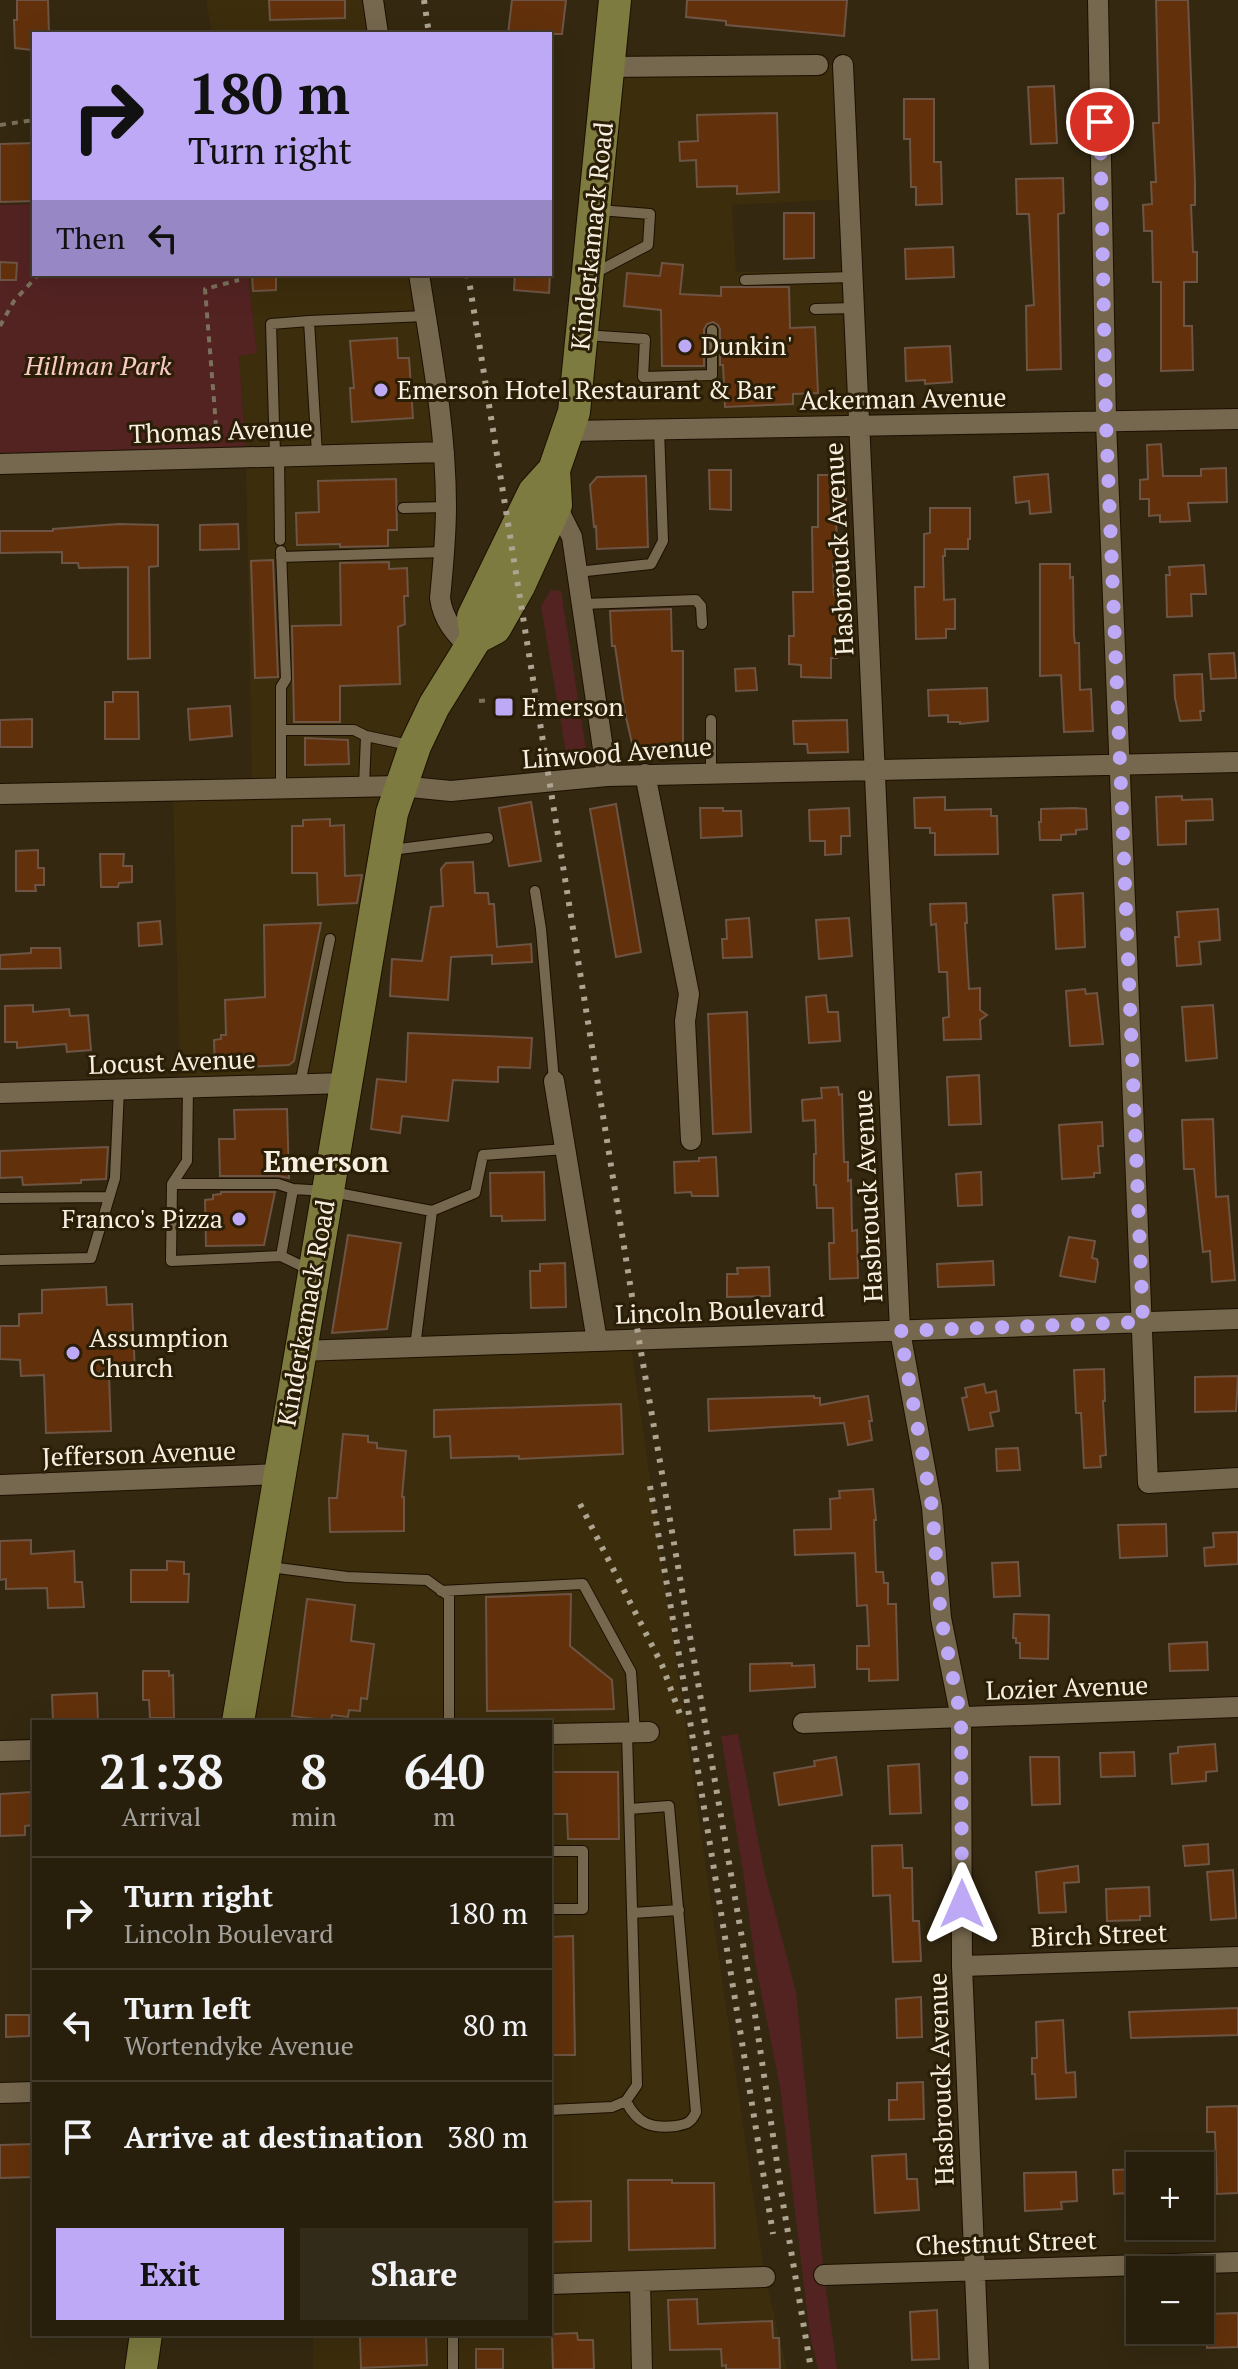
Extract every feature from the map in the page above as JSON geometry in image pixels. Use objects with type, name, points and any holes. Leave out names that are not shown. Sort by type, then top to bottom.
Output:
[{"type":"main road","name":"Kinderkamack Road","points":[[473,643],[473,617],[534,492],[554,470],[574,412],[615,0]]},
{"type":"main road","name":"Kinderkamack Road","points":[[238,1720],[392,813],[415,746],[434,706],[473,643],[495,628],[519,586],[556,505],[554,470]]},
{"type":"main road","points":[[141,2369],[146,2336]]},
{"type":"street","points":[[373,0],[378,32]]},
{"type":"street","points":[[1098,0],[1106,422],[1148,1483],[1238,1478]]},
{"type":"street","points":[[609,67],[818,65]]},
{"type":"street","name":"Hasbrouck Avenue","points":[[843,65],[900,1331],[932,1507],[941,1618],[961,1718],[962,1966],[979,2369]]},
{"type":"street","points":[[419,276],[444,452],[446,507],[441,608],[454,633],[473,643]]},
{"type":"street","name":"Ackerman Avenue","points":[[569,431],[1238,419]]},
{"type":"street","name":"Thomas Avenue","points":[[0,464],[444,452]]},
{"type":"street","points":[[556,505],[572,537],[607,776]]},
{"type":"street","name":"Linwood Avenue","points":[[0,794],[364,786],[451,791],[645,774],[1238,762]]},
{"type":"street","points":[[645,774],[689,994],[685,1021],[691,1140]]},
{"type":"street","points":[[554,1081],[597,1341]]},
{"type":"street","name":"Locust Avenue","points":[[0,1093],[345,1083]]},
{"type":"street","name":"Lincoln Boulevard","points":[[300,1351],[1238,1319]]},
{"type":"street","name":"Jefferson Avenue","points":[[0,1485],[279,1474]]},
{"type":"street","name":"Lozier Avenue","points":[[803,1723],[1238,1707]]},
{"type":"street","points":[[552,1734],[637,1732]]},
{"type":"street","points":[[0,1751],[32,1750]]},
{"type":"street","name":"Birch Street","points":[[962,1966],[1238,1957]]},
{"type":"street","points":[[0,2093],[32,2092]]},
{"type":"street","name":"Chestnut Street","points":[[824,2275],[1238,2262]]},
{"type":"street","points":[[552,2284],[765,2277]]},
{"type":"street","points":[[640,2281],[642,2369]]},
{"type":"lane","points":[[588,277],[648,245],[650,214],[594,209]]},
{"type":"lane","points":[[745,280],[853,277]]},
{"type":"lane","points":[[815,309],[854,308]]},
{"type":"lane","points":[[281,787],[281,687],[286,679],[271,324],[425,316]]},
{"type":"lane","points":[[309,321],[317,454]]},
{"type":"lane","points":[[582,335],[645,339],[643,377],[712,375],[712,330]]},
{"type":"lane","points":[[577,572],[651,564],[655,559],[663,541],[659,429]]},
{"type":"lane","points":[[403,508],[446,507]]},
{"type":"lane","points":[[281,549],[444,552]]},
{"type":"lane","points":[[582,604],[696,600],[701,606],[702,624]]},
{"type":"lane","points":[[711,720],[711,773]]},
{"type":"lane","points":[[281,730],[354,730],[366,736],[415,746]]},
{"type":"lane","points":[[364,786],[366,736]]},
{"type":"lane","points":[[385,851],[488,838]]},
{"type":"lane","points":[[535,891],[554,1081]]},
{"type":"lane","points":[[300,1084],[330,939]]},
{"type":"lane","points":[[188,1087],[187,1161],[172,1184],[171,1261],[281,1256],[314,1271]]},
{"type":"lane","points":[[0,1260],[91,1258],[115,1178],[119,1089]]},
{"type":"lane","points":[[172,1184],[278,1184],[432,1211],[475,1193],[483,1155],[565,1149]]},
{"type":"lane","points":[[281,1256],[293,1189]]},
{"type":"lane","points":[[0,1198],[109,1197]]},
{"type":"lane","points":[[415,1347],[432,1211]]},
{"type":"lane","points":[[264,1566],[347,1577],[427,1580],[449,1596],[449,1720]]},
{"type":"lane","points":[[441,1591],[583,1584],[631,1672],[637,1732],[629,1809],[637,2085],[626,2101],[605,2108],[552,2110]]},
{"type":"lane","points":[[626,2101],[635,2116],[653,2127],[685,2125],[696,2112],[669,1806],[629,1809]]},
{"type":"lane","points":[[552,1851],[583,1851],[583,1909],[552,1909]]},
{"type":"lane","points":[[632,1913],[679,1910]]},
{"type":"lane","points":[[453,2336],[453,2369]]},
{"type":"path","points":[[0,125],[32,120]]},
{"type":"path","points":[[0,326],[14,301],[37,276]]},
{"type":"path","points":[[219,457],[205,289],[239,280]]},
{"type":"path","points":[[479,701],[489,700]]},
{"type":"shaded area","points":[[206,0],[373,0],[378,32],[212,32]]},
{"type":"shaded area","points":[[843,65],[849,199],[732,205],[736,272],[852,270],[859,426],[569,431],[609,67]]},
{"type":"shaded area","points":[[248,276],[419,276],[435,373],[440,598],[470,648],[415,746],[345,1083],[180,1088],[173,789],[252,787],[246,458],[239,355],[257,352]]},
{"type":"shaded area","points":[[630,1340],[765,2277],[787,2369],[313,2369],[313,2336],[552,2336],[552,1720],[238,1720],[300,1351]]},
{"type":"green space","name":"Hillman Park","points":[[32,204],[32,276],[248,276],[257,353],[239,356],[246,454],[0,461],[0,205]]},
{"type":"green space","points":[[551,590],[561,591],[586,749],[566,753],[541,606]]},
{"type":"green space","points":[[738,1734],[763,1866],[796,1992],[824,2275],[837,2369],[818,2369],[810,2335],[780,2087],[755,1961],[721,1736]]},
{"type":"building","points":[[17,0],[48,0],[49,32],[32,32],[32,50],[15,48],[14,20],[17,20]]},
{"type":"building","points":[[269,0],[345,0],[345,18],[270,20]]},
{"type":"building","points":[[512,0],[566,0],[562,34],[508,32]]},
{"type":"building","points":[[687,0],[847,0],[844,36],[726,25],[726,21],[686,17]]},
{"type":"building","points":[[1156,0],[1188,0],[1195,183],[1195,205],[1191,205],[1197,282],[1184,282],[1184,326],[1192,326],[1193,370],[1161,371],[1161,282],[1153,282],[1152,231],[1144,231],[1143,205],[1152,204],[1151,182],[1156,182],[1153,123],[1159,123]]},
{"type":"building","points":[[1054,86],[1057,143],[1031,144],[1028,87]]},
{"type":"building","points":[[904,99],[934,99],[934,162],[941,162],[942,204],[916,205],[916,187],[911,187],[910,139],[904,139]]},
{"type":"building","points":[[777,113],[779,192],[737,194],[737,186],[697,187],[696,160],[680,161],[679,142],[698,141],[697,115]]},
{"type":"building","points":[[32,143],[32,201],[0,202],[0,144]]},
{"type":"building","points":[[1063,178],[1064,213],[1058,214],[1061,369],[1027,370],[1026,306],[1034,305],[1029,214],[1017,214],[1016,179]]},
{"type":"building","points":[[784,213],[814,213],[814,258],[784,259]]},
{"type":"building","points":[[953,247],[954,277],[906,279],[905,249]]},
{"type":"building","points":[[0,262],[17,263],[16,280],[0,280]]},
{"type":"building","points":[[662,263],[683,265],[680,294],[721,296],[721,287],[789,287],[790,328],[815,327],[818,393],[793,394],[793,404],[725,407],[720,329],[713,322],[704,329],[704,366],[662,366],[661,310],[624,306],[627,273],[660,276]]},
{"type":"building","points":[[252,276],[276,276],[276,290],[253,291]]},
{"type":"building","points":[[515,276],[550,276],[549,293],[514,290]]},
{"type":"building","points":[[397,338],[398,358],[409,358],[413,418],[352,422],[350,388],[354,388],[350,341]]},
{"type":"building","points":[[950,346],[952,382],[925,384],[925,380],[906,381],[905,348]]},
{"type":"building","points":[[1161,444],[1163,476],[1201,476],[1201,469],[1226,468],[1227,502],[1188,503],[1190,521],[1160,522],[1160,515],[1149,516],[1149,499],[1140,499],[1140,480],[1148,479],[1147,445]]},
{"type":"building","points":[[709,470],[731,470],[731,510],[710,509]]},
{"type":"building","points":[[1048,474],[1051,512],[1030,514],[1029,501],[1016,503],[1014,477]]},
{"type":"building","points":[[818,475],[846,475],[846,506],[836,506],[834,595],[841,595],[841,620],[838,620],[837,658],[831,658],[831,678],[801,677],[801,665],[789,664],[789,636],[794,636],[793,592],[813,592],[812,527],[818,527]]},
{"type":"building","points":[[646,476],[648,547],[597,549],[590,485],[597,477]]},
{"type":"building","points":[[396,479],[397,530],[388,530],[388,546],[297,545],[296,513],[319,512],[318,481]]},
{"type":"building","points":[[930,508],[970,508],[970,539],[968,549],[945,549],[943,556],[944,600],[955,599],[955,629],[946,629],[946,638],[916,639],[915,587],[924,587],[924,534],[930,533]]},
{"type":"building","points":[[119,524],[158,525],[158,566],[149,567],[150,658],[128,659],[128,567],[79,568],[78,563],[62,563],[62,552],[0,553],[0,531],[53,531]]},
{"type":"building","points":[[238,524],[239,549],[200,550],[200,525]]},
{"type":"building","points":[[273,560],[278,677],[255,678],[251,561]]},
{"type":"building","points":[[389,562],[389,569],[407,568],[405,624],[398,627],[400,684],[340,686],[340,722],[294,722],[292,626],[341,625],[340,563]]},
{"type":"building","points":[[1040,564],[1070,564],[1074,636],[1075,643],[1079,643],[1080,690],[1091,689],[1093,731],[1064,732],[1061,675],[1040,676]]},
{"type":"building","points":[[1204,565],[1206,594],[1191,594],[1192,616],[1167,617],[1166,575],[1170,575],[1169,567]]},
{"type":"building","points":[[671,609],[672,651],[683,651],[683,755],[635,756],[615,646],[612,646],[610,611]]},
{"type":"building","points":[[1234,653],[1236,678],[1211,679],[1209,654]]},
{"type":"building","points":[[755,668],[757,690],[736,691],[735,669]]},
{"type":"building","points":[[1202,674],[1204,711],[1200,711],[1201,720],[1180,721],[1174,675]]},
{"type":"building","points":[[987,688],[988,721],[960,724],[948,722],[948,715],[929,716],[928,690]]},
{"type":"building","points":[[113,692],[138,692],[139,739],[105,739],[105,702],[113,702]]},
{"type":"building","points":[[230,706],[232,736],[190,740],[188,709]]},
{"type":"building","points":[[32,719],[32,747],[0,747],[0,720]]},
{"type":"building","points":[[847,720],[848,752],[808,753],[807,744],[794,744],[793,721]]},
{"type":"building","points":[[305,738],[348,740],[349,764],[305,765]]},
{"type":"building","points":[[1182,796],[1182,800],[1212,799],[1213,820],[1186,821],[1186,844],[1158,845],[1156,797]]},
{"type":"building","points":[[945,797],[945,810],[991,809],[991,816],[997,816],[998,854],[935,855],[935,833],[930,833],[930,828],[915,828],[914,798]]},
{"type":"building","points":[[531,802],[541,861],[509,866],[499,808]]},
{"type":"building","points":[[616,804],[641,952],[616,957],[590,809]]},
{"type":"building","points":[[700,808],[741,811],[742,836],[701,838]]},
{"type":"building","points":[[849,808],[850,836],[841,836],[841,854],[825,855],[825,841],[810,841],[809,810]]},
{"type":"building","points":[[1041,809],[1086,809],[1087,829],[1061,835],[1061,840],[1040,840]]},
{"type":"building","points":[[330,819],[330,826],[344,825],[345,876],[362,875],[357,903],[318,905],[317,873],[292,873],[292,826],[303,826],[303,820]]},
{"type":"building","points":[[38,850],[38,868],[44,868],[44,885],[35,885],[36,891],[16,891],[16,851]]},
{"type":"building","points":[[100,854],[124,854],[123,866],[132,866],[132,882],[119,883],[118,887],[101,887]]},
{"type":"building","points":[[473,862],[475,893],[488,893],[489,904],[494,904],[497,947],[531,944],[532,962],[492,964],[492,955],[451,957],[448,1000],[390,996],[392,959],[422,961],[431,907],[443,906],[441,869],[446,863]]},
{"type":"building","points":[[1083,893],[1085,947],[1056,949],[1053,895]]},
{"type":"building","points":[[966,903],[969,989],[980,988],[980,1010],[987,1015],[980,1020],[981,1039],[944,1040],[943,1018],[949,1017],[947,972],[939,972],[936,924],[931,925],[930,904]]},
{"type":"building","points":[[1218,909],[1220,940],[1199,942],[1201,964],[1177,966],[1177,912]]},
{"type":"building","points":[[749,918],[752,957],[723,958],[722,939],[727,939],[726,920]]},
{"type":"building","points":[[849,918],[852,956],[819,959],[816,920]]},
{"type":"building","points":[[160,921],[162,944],[139,946],[138,923]]},
{"type":"building","points":[[321,923],[294,1061],[289,1065],[215,1068],[214,1040],[226,1035],[225,1000],[265,997],[264,925]]},
{"type":"building","points":[[31,948],[60,948],[61,968],[0,969],[0,955],[31,953]]},
{"type":"building","points":[[1085,989],[1086,994],[1097,993],[1103,1044],[1070,1046],[1066,991]]},
{"type":"building","points":[[826,995],[828,1012],[838,1012],[840,1041],[809,1043],[806,997]]},
{"type":"building","points":[[33,1005],[33,1012],[69,1009],[70,1016],[88,1015],[91,1050],[67,1052],[66,1044],[17,1048],[17,1042],[5,1042],[5,1006]]},
{"type":"building","points":[[1213,1005],[1217,1058],[1186,1061],[1182,1007]]},
{"type":"building","points":[[747,1012],[751,1132],[713,1134],[708,1014]]},
{"type":"building","points":[[408,1033],[532,1038],[530,1068],[498,1067],[498,1082],[453,1080],[448,1121],[402,1116],[400,1133],[371,1129],[377,1079],[406,1082]]},
{"type":"building","points":[[979,1075],[981,1124],[949,1125],[947,1077]]},
{"type":"building","points":[[838,1087],[839,1095],[842,1094],[844,1162],[848,1162],[848,1181],[851,1180],[852,1231],[857,1230],[858,1278],[830,1279],[829,1243],[834,1243],[833,1208],[817,1208],[814,1185],[815,1120],[803,1121],[802,1100],[822,1098],[821,1088]]},
{"type":"building","points":[[287,1109],[289,1178],[220,1176],[219,1139],[235,1139],[234,1110]]},
{"type":"building","points":[[1213,1119],[1216,1197],[1228,1196],[1235,1280],[1212,1282],[1210,1251],[1203,1252],[1194,1169],[1184,1169],[1182,1120]]},
{"type":"building","points":[[1102,1122],[1103,1146],[1098,1146],[1100,1173],[1094,1173],[1094,1177],[1062,1179],[1059,1125]]},
{"type":"building","points":[[108,1147],[106,1179],[23,1185],[22,1177],[0,1178],[0,1151]]},
{"type":"building","points":[[716,1157],[718,1196],[675,1193],[674,1162]]},
{"type":"building","points":[[544,1172],[545,1220],[502,1221],[502,1216],[491,1216],[490,1173]]},
{"type":"building","points":[[981,1172],[982,1205],[958,1206],[956,1174]]},
{"type":"building","points":[[221,1192],[275,1192],[264,1245],[206,1246],[205,1200],[213,1199],[213,1195]]},
{"type":"building","points":[[348,1235],[401,1243],[387,1329],[332,1333]]},
{"type":"building","points":[[1069,1237],[1095,1241],[1092,1258],[1097,1259],[1098,1264],[1095,1282],[1060,1276]]},
{"type":"building","points":[[993,1261],[994,1285],[938,1287],[937,1264]]},
{"type":"building","points":[[565,1263],[566,1307],[531,1308],[530,1271],[540,1271],[540,1264]]},
{"type":"building","points":[[769,1267],[770,1296],[727,1297],[727,1274],[738,1274],[737,1268]]},
{"type":"building","points":[[106,1287],[107,1305],[132,1304],[135,1374],[109,1375],[111,1431],[46,1433],[44,1375],[21,1376],[20,1360],[0,1359],[0,1326],[19,1326],[19,1314],[42,1313],[42,1290]]},
{"type":"building","points":[[1104,1369],[1106,1455],[1100,1456],[1101,1467],[1084,1468],[1081,1413],[1076,1413],[1074,1370]]},
{"type":"building","points":[[1238,1376],[1236,1411],[1195,1412],[1195,1377]]},
{"type":"building","points":[[984,1384],[986,1393],[996,1391],[999,1411],[990,1413],[993,1426],[969,1430],[962,1398],[967,1397],[965,1388]]},
{"type":"building","points":[[868,1396],[872,1440],[848,1445],[844,1423],[709,1431],[708,1399],[820,1398],[820,1405]]},
{"type":"building","points":[[621,1404],[623,1454],[519,1459],[519,1456],[451,1458],[450,1436],[434,1437],[434,1410]]},
{"type":"building","points":[[343,1434],[368,1436],[368,1442],[377,1443],[377,1448],[406,1451],[402,1497],[404,1531],[330,1532],[329,1498],[337,1498]]},
{"type":"building","points":[[1018,1448],[1020,1470],[997,1471],[996,1449]]},
{"type":"building","points":[[873,1489],[876,1572],[883,1572],[884,1583],[888,1583],[888,1604],[896,1604],[898,1680],[869,1681],[869,1669],[857,1669],[857,1646],[869,1646],[867,1605],[857,1606],[855,1553],[795,1555],[794,1530],[831,1529],[830,1499],[840,1498],[839,1491]]},
{"type":"building","points":[[1166,1524],[1167,1556],[1120,1558],[1118,1525]]},
{"type":"building","points":[[1238,1532],[1238,1564],[1205,1566],[1204,1548],[1214,1547],[1213,1533]]},
{"type":"building","points":[[31,1540],[31,1554],[74,1551],[75,1582],[82,1582],[84,1607],[48,1608],[47,1588],[6,1589],[6,1579],[0,1580],[0,1541]]},
{"type":"building","points":[[167,1561],[184,1562],[184,1574],[189,1574],[188,1602],[131,1602],[131,1570],[167,1570]]},
{"type":"building","points":[[1018,1562],[1020,1596],[994,1597],[992,1563]]},
{"type":"building","points":[[571,1594],[570,1646],[612,1680],[614,1709],[487,1711],[486,1597]]},
{"type":"building","points":[[307,1599],[355,1605],[351,1641],[374,1644],[367,1699],[361,1698],[360,1711],[349,1710],[348,1717],[332,1715],[331,1720],[323,1720],[292,1716]]},
{"type":"building","points":[[1014,1614],[1049,1615],[1048,1659],[1020,1658],[1020,1643],[1013,1638]]},
{"type":"building","points":[[1207,1642],[1208,1670],[1170,1671],[1169,1644]]},
{"type":"building","points":[[792,1663],[792,1666],[814,1665],[815,1687],[750,1691],[750,1664]]},
{"type":"building","points":[[143,1671],[169,1671],[169,1676],[173,1675],[174,1718],[150,1718],[149,1700],[143,1700]]},
{"type":"building","points":[[97,1693],[98,1720],[53,1720],[52,1695]]},
{"type":"building","points":[[1215,1744],[1217,1771],[1206,1772],[1206,1781],[1172,1784],[1170,1754],[1178,1753],[1178,1747]]},
{"type":"building","points":[[1134,1752],[1135,1776],[1101,1777],[1100,1753]]},
{"type":"building","points":[[836,1757],[842,1795],[779,1805],[774,1773],[815,1766],[814,1761]]},
{"type":"building","points":[[1030,1757],[1059,1757],[1060,1804],[1032,1805]]},
{"type":"building","points":[[919,1764],[921,1813],[890,1814],[888,1766]]},
{"type":"building","points":[[552,1772],[618,1772],[619,1839],[568,1839],[567,1814],[552,1814]]},
{"type":"building","points":[[32,1792],[32,1825],[25,1826],[25,1835],[0,1836],[0,1794]]},
{"type":"building","points":[[1208,1844],[1209,1864],[1185,1866],[1183,1846]]},
{"type":"building","points":[[902,1845],[903,1868],[912,1868],[913,1921],[919,1921],[921,1961],[893,1962],[890,1895],[873,1896],[872,1846]]},
{"type":"building","points":[[1078,1866],[1079,1882],[1064,1883],[1066,1912],[1039,1913],[1036,1872]]},
{"type":"building","points":[[1233,1870],[1236,1918],[1211,1920],[1207,1872]]},
{"type":"building","points":[[1149,1887],[1150,1916],[1140,1916],[1140,1920],[1107,1921],[1106,1889]]},
{"type":"building","points":[[573,1936],[575,2055],[552,2055],[552,1937]]},
{"type":"building","points":[[921,1997],[922,2037],[897,2038],[896,1999]]},
{"type":"building","points":[[1238,2008],[1238,2035],[1131,2038],[1129,2012]]},
{"type":"building","points":[[6,2015],[29,2015],[29,2036],[6,2037]]},
{"type":"building","points":[[1063,2020],[1066,2073],[1075,2072],[1076,2097],[1036,2099],[1032,2058],[1037,2058],[1036,2022]]},
{"type":"building","points":[[923,2082],[924,2119],[889,2120],[889,2100],[897,2100],[897,2083]]},
{"type":"building","points":[[1238,2106],[1238,2193],[1217,2194],[1215,2132],[1207,2132],[1207,2107]]},
{"type":"building","points":[[32,2144],[32,2177],[0,2178],[0,2145]]},
{"type":"building","points":[[906,2154],[907,2179],[917,2179],[919,2210],[875,2213],[872,2156]]},
{"type":"building","points":[[1113,2170],[1126,2170],[1126,2193],[1114,2194]]},
{"type":"building","points":[[1076,2172],[1077,2201],[1061,2202],[1062,2209],[1025,2211],[1024,2173]]},
{"type":"building","points":[[628,2180],[714,2183],[715,2248],[629,2250]]},
{"type":"building","points":[[591,2201],[591,2241],[552,2242],[552,2202]]},
{"type":"building","points":[[697,2299],[698,2324],[772,2321],[773,2338],[779,2338],[780,2369],[726,2369],[726,2365],[722,2366],[721,2349],[670,2350],[668,2300]]},
{"type":"building","points":[[937,2310],[939,2359],[912,2360],[910,2312]]},
{"type":"building","points":[[1238,2313],[1238,2347],[1207,2348],[1207,2344],[1214,2344],[1214,2314]]},
{"type":"building","points":[[577,2333],[578,2340],[593,2340],[594,2369],[553,2369],[552,2334]]},
{"type":"building","points":[[426,2336],[427,2365],[361,2368],[360,2337]]},
{"type":"building","points":[[476,2349],[503,2349],[503,2369],[476,2369]]},
{"type":"railway","points":[[424,0],[429,32]]},
{"type":"railway","points":[[468,276],[639,1340],[754,2008],[811,2369]]},
{"type":"railway","points":[[650,1486],[773,2234]]},
{"type":"railway","points":[[580,1504],[662,1665],[681,1717]]},
{"type":"place","name":"Dunkin'","points":[[685,346]]},
{"type":"place","name":"Emerson Hotel Restaurant & Bar","points":[[381,390]]},
{"type":"place","name":"Emerson","points":[[504,707]]},
{"type":"place","name":"Franco's Pizza","points":[[239,1219]]},
{"type":"place","name":"Assumption Church","points":[[73,1353]]},
{"type":"district","name":"Emerson","points":[[326,1162]]},
{"type":"route","points":[[962,1904],[961,1718],[941,1618],[932,1507],[900,1331],[1143,1322],[1106,422],[1100,122]]}]
